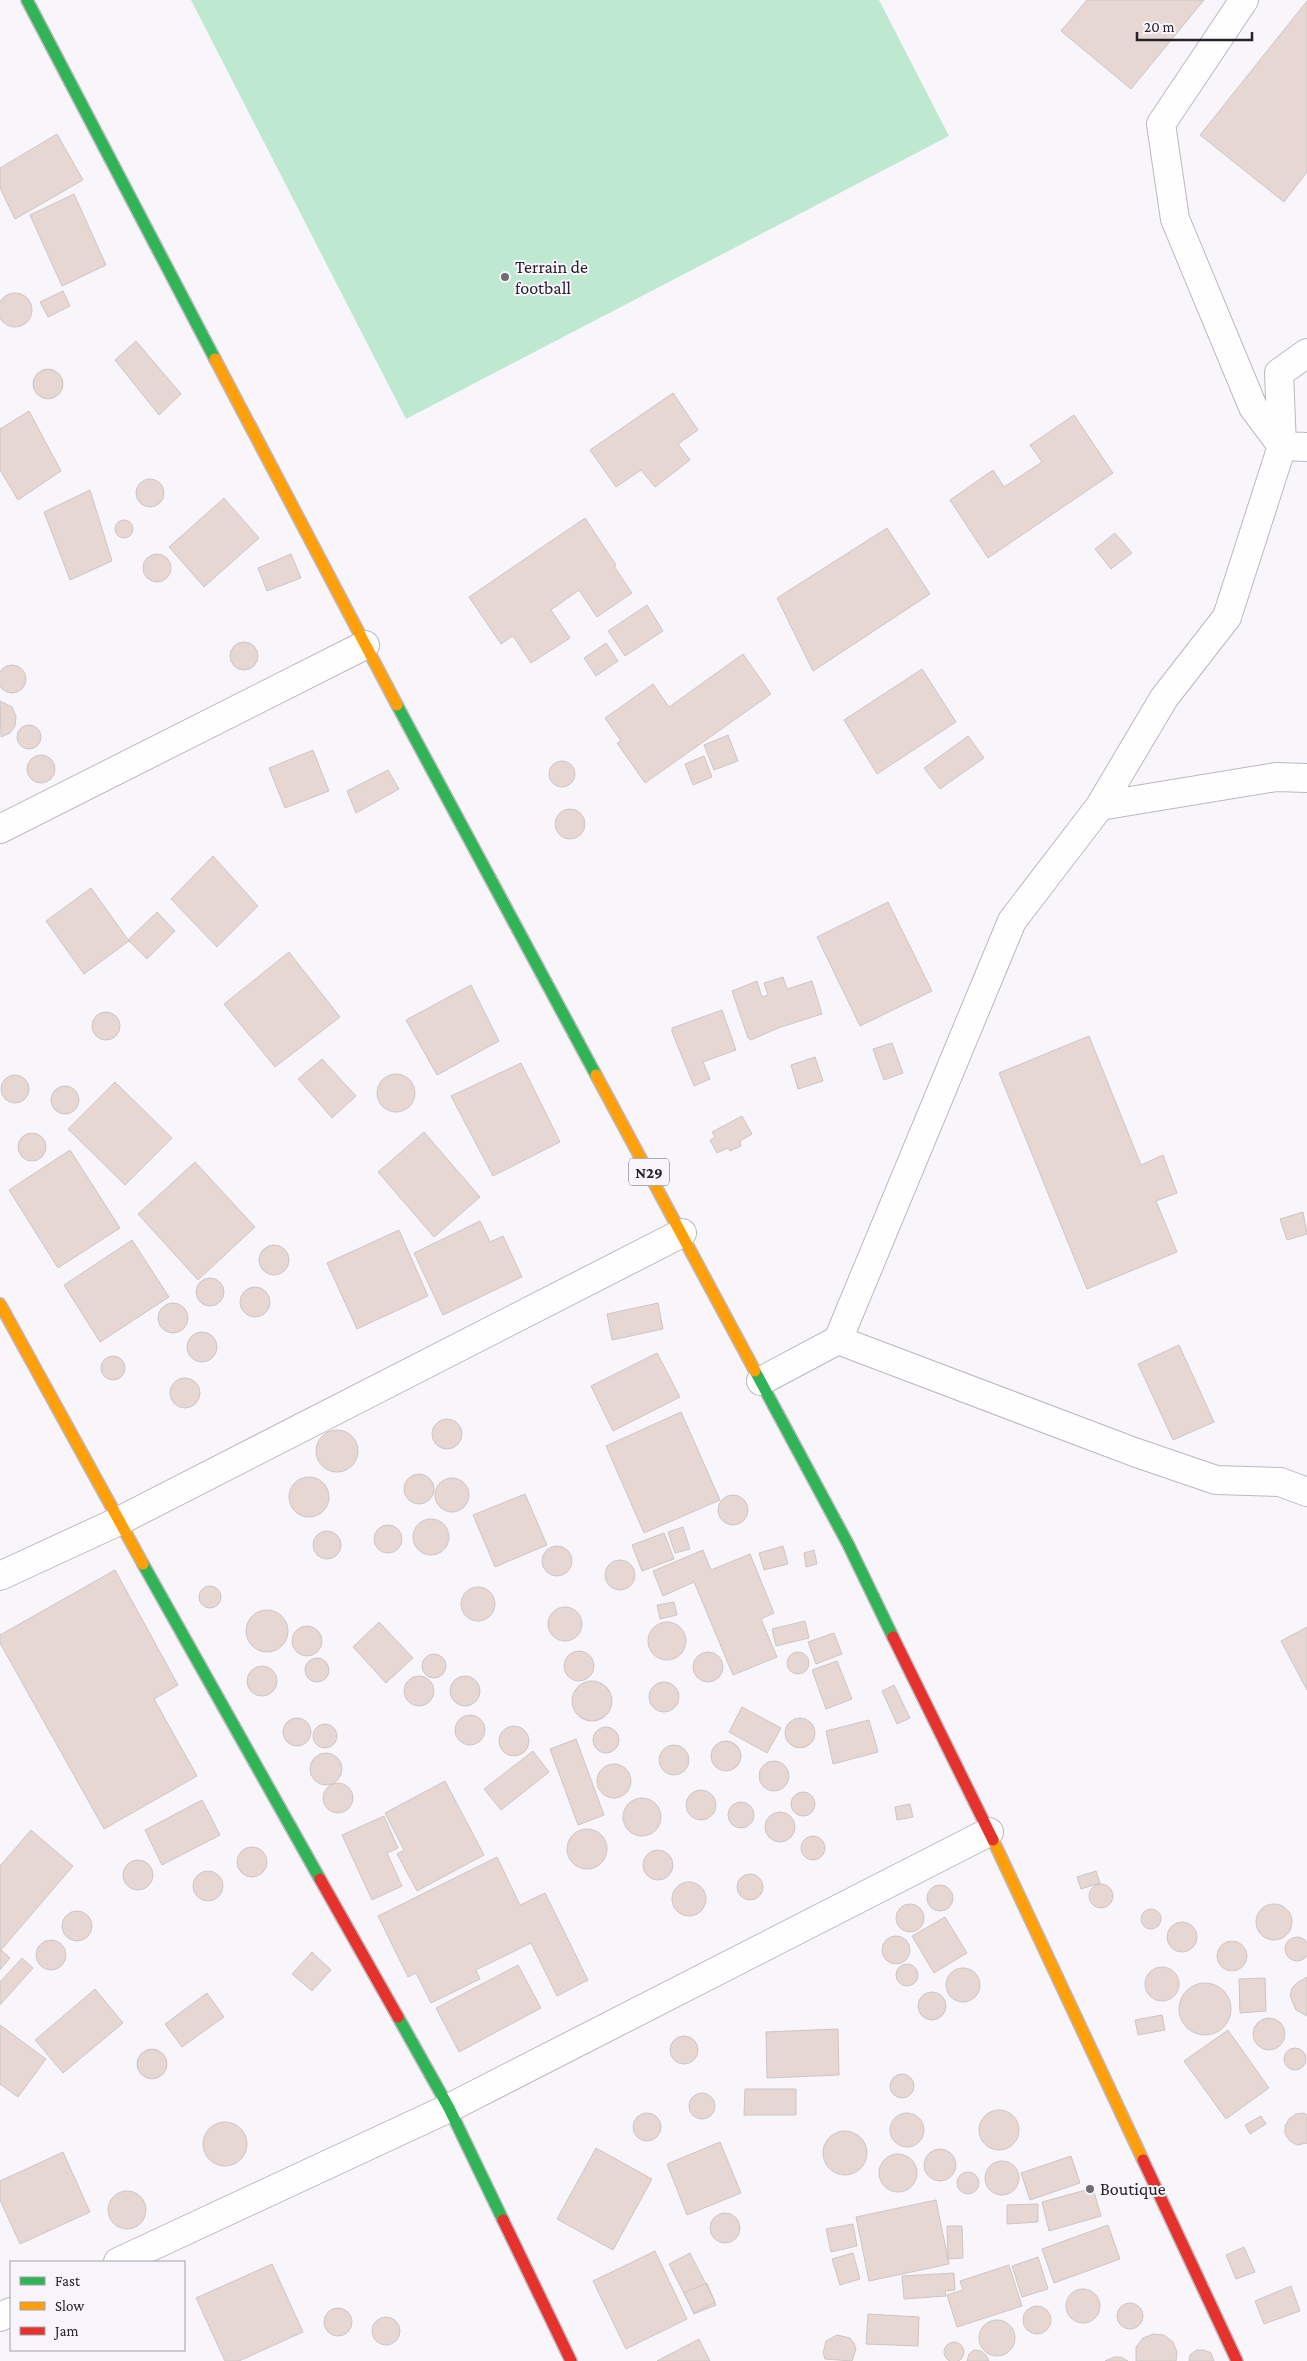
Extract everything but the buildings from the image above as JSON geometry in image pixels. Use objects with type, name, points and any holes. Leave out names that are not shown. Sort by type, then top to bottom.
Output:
[{"type":"main road","name":"N29","points":[[28,0],[365,645],[848,1544],[989,1832],[1237,2361]]},
{"type":"main road","points":[[0,1304],[119,1522],[449,2108],[571,2361]]},
{"type":"street","points":[[1244,0],[1161,124],[1175,219],[1253,407],[1294,446]]},
{"type":"street","points":[[761,1381],[838,1340],[1012,921],[1100,806],[1164,698],[1227,617],[1294,446],[1279,373],[1307,353]]},
{"type":"street","points":[[0,829],[365,645]]},
{"type":"street","points":[[1100,806],[1276,777],[1307,778]]},
{"type":"street","points":[[0,1576],[119,1522],[682,1233]]},
{"type":"street","points":[[838,1340],[1134,1452],[1216,1480],[1280,1482],[1307,1492]]},
{"type":"street","points":[[120,2261],[449,2108],[989,1832]]},
{"type":"green space","name":"Terrain de football","points":[[191,0],[879,0],[949,136],[406,419]]},
{"type":"traffic: fast","points":[[27,0],[215,359]]},
{"type":"traffic: fast","points":[[397,705],[596,1075]]},
{"type":"traffic: fast","points":[[755,1371],[848,1544],[893,1637]]},
{"type":"traffic: fast","points":[[143,1564],[320,1879]]},
{"type":"traffic: fast","points":[[398,2017],[449,2108],[503,2220]]},
{"type":"traffic: slow","points":[[215,359],[397,705]]},
{"type":"traffic: slow","points":[[596,1075],[755,1371]]},
{"type":"traffic: slow","points":[[0,1304],[143,1564]]},
{"type":"traffic: slow","points":[[993,1840],[1143,2160]]},
{"type":"traffic: jam","points":[[893,1637],[993,1840]]},
{"type":"traffic: jam","points":[[320,1879],[398,2017]]},
{"type":"traffic: jam","points":[[1143,2160],[1237,2361]]},
{"type":"traffic: jam","points":[[503,2220],[571,2361]]},
{"type":"place","name":"Terrain de football","points":[[505,277]]},
{"type":"place","name":"Boutique","points":[[1090,2189]]}]
